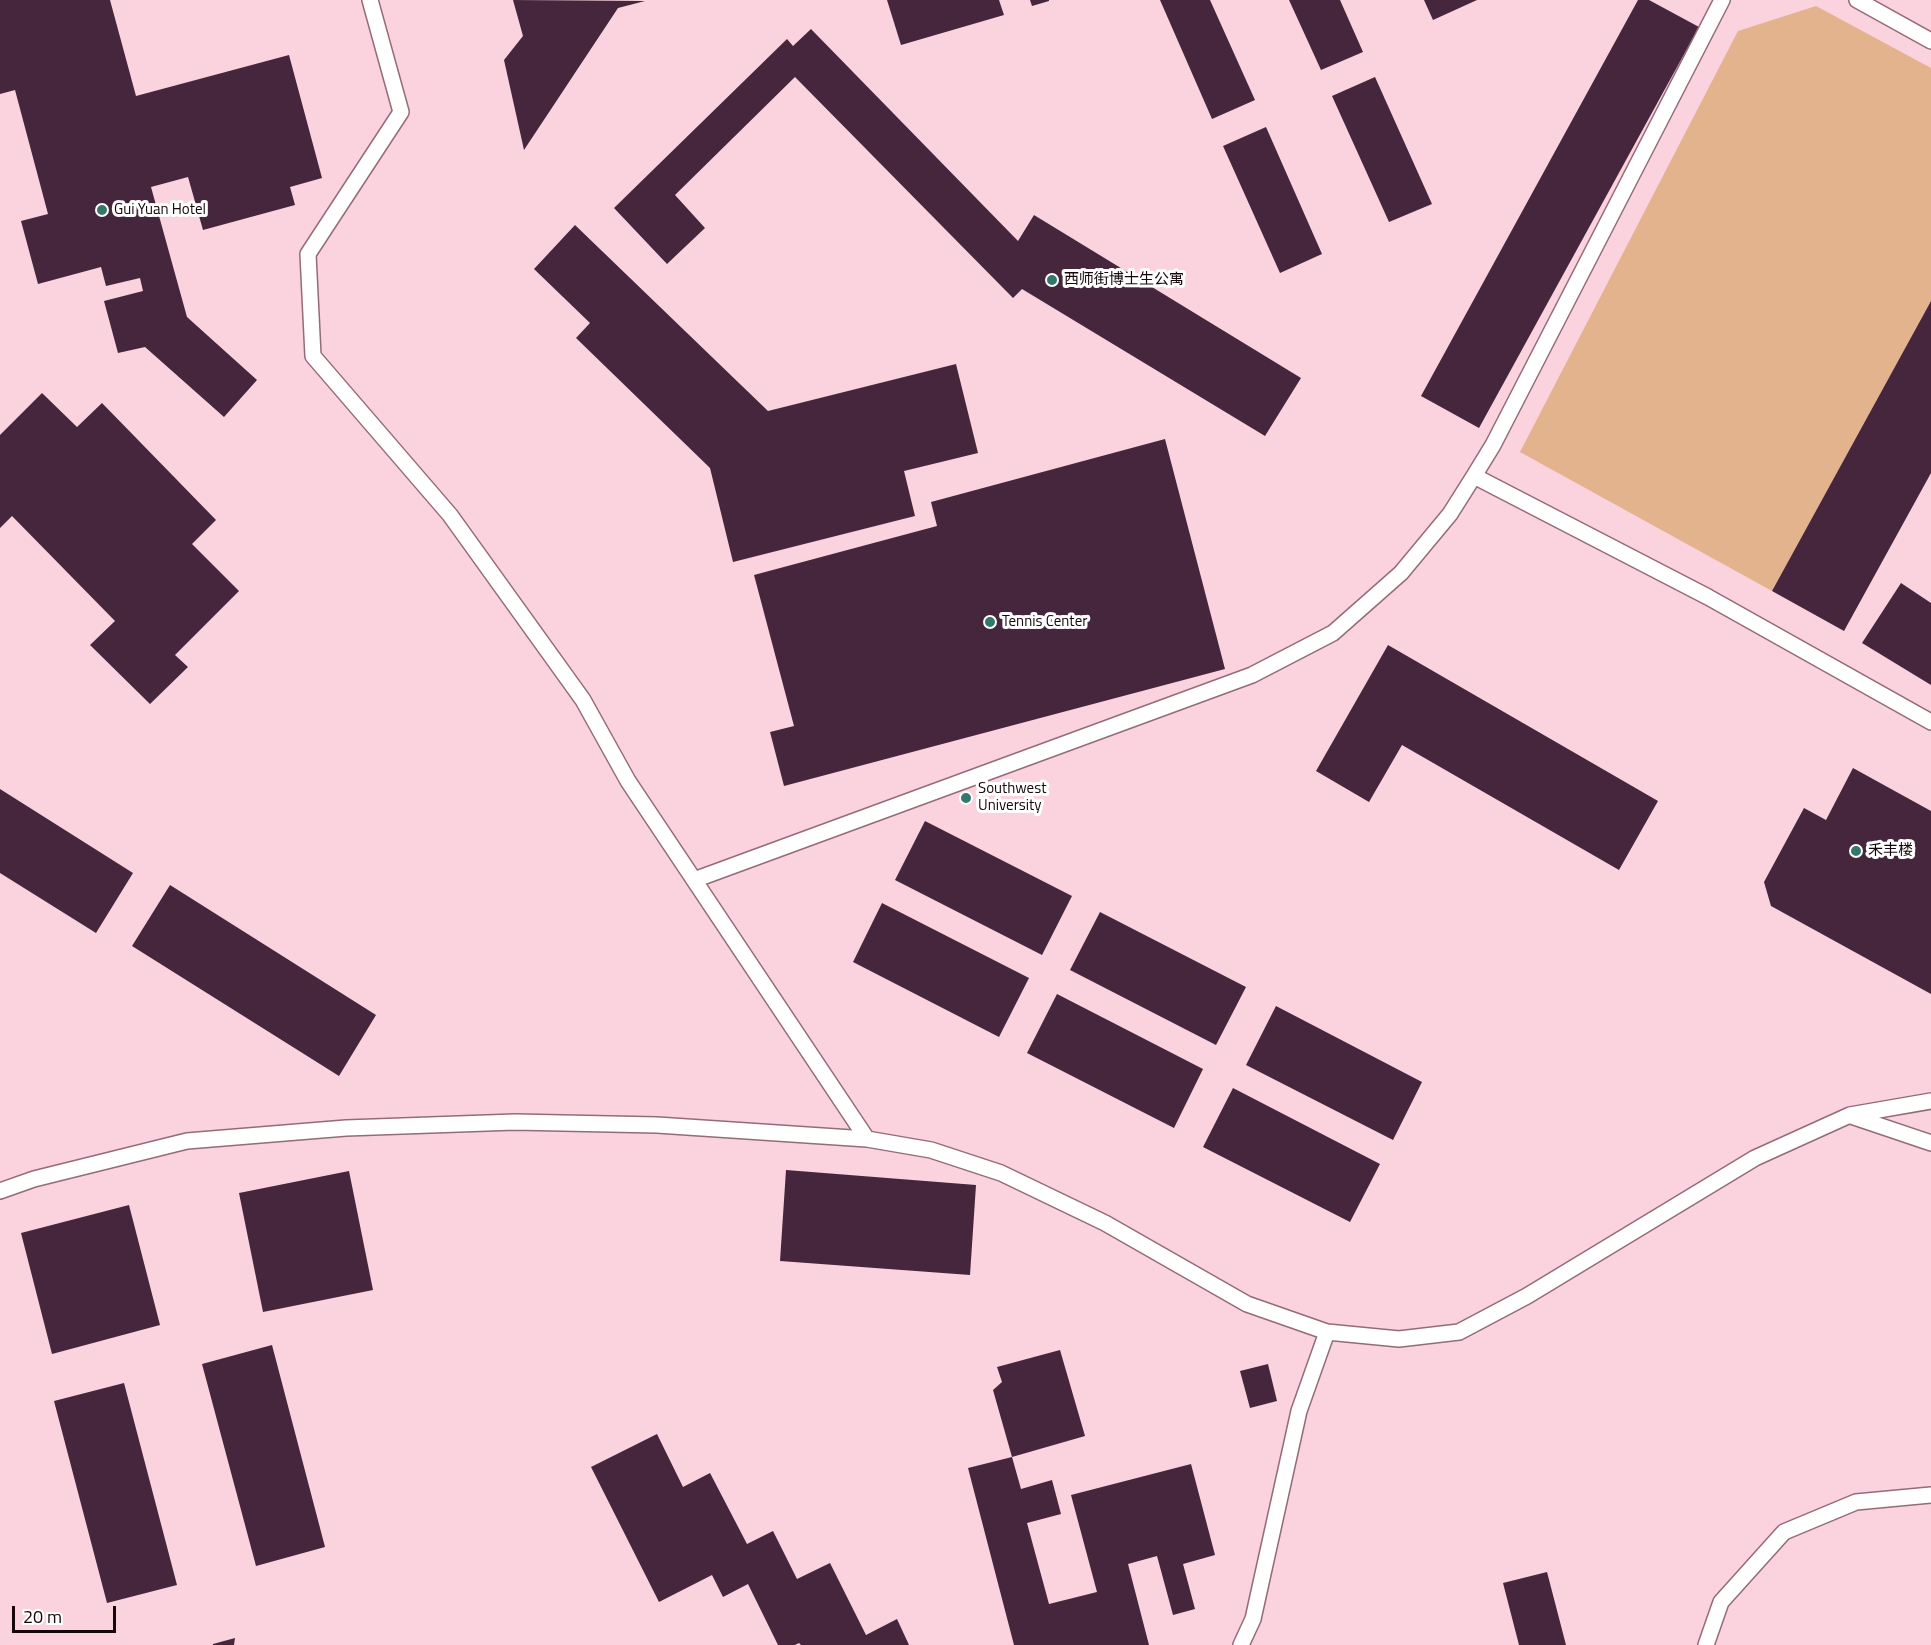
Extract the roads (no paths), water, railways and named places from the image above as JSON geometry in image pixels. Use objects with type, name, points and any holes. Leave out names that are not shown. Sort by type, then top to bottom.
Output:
[{"type":"lane","points":[[370,0],[401,112],[308,254],[314,356],[450,515],[583,700],[628,782],[867,1139]]},
{"type":"lane","points":[[694,880],[1252,675],[1333,633],[1401,573],[1449,514],[1474,476],[1722,0]]},
{"type":"lane","points":[[1857,0],[1931,41]]},
{"type":"lane","points":[[1474,476],[1708,597],[1931,722]]},
{"type":"lane","points":[[0,1191],[34,1179],[187,1140],[346,1128],[515,1122],[657,1125],[867,1139],[931,1150],[1001,1173],[1105,1222],[1247,1304],[1328,1332],[1398,1339],[1459,1332],[1527,1296],[1755,1158],[1850,1115],[1931,1101]]},
{"type":"lane","points":[[1850,1115],[1931,1143]]},
{"type":"lane","points":[[1241,1645],[1252,1619],[1299,1411],[1328,1332]]},
{"type":"lane","points":[[1707,1645],[1721,1602],[1784,1532],[1856,1502],[1931,1495]]},
{"type":"place","name":"Gui Yuan Hotel","points":[[102,210]]},
{"type":"place","name":"西师街博士生公寓","points":[[1052,280]]},
{"type":"place","name":"Tennis Center","points":[[990,622]]},
{"type":"place","name":"Southwest University","points":[[966,798]]},
{"type":"place","name":"禾丰楼","points":[[1856,851]]}]
